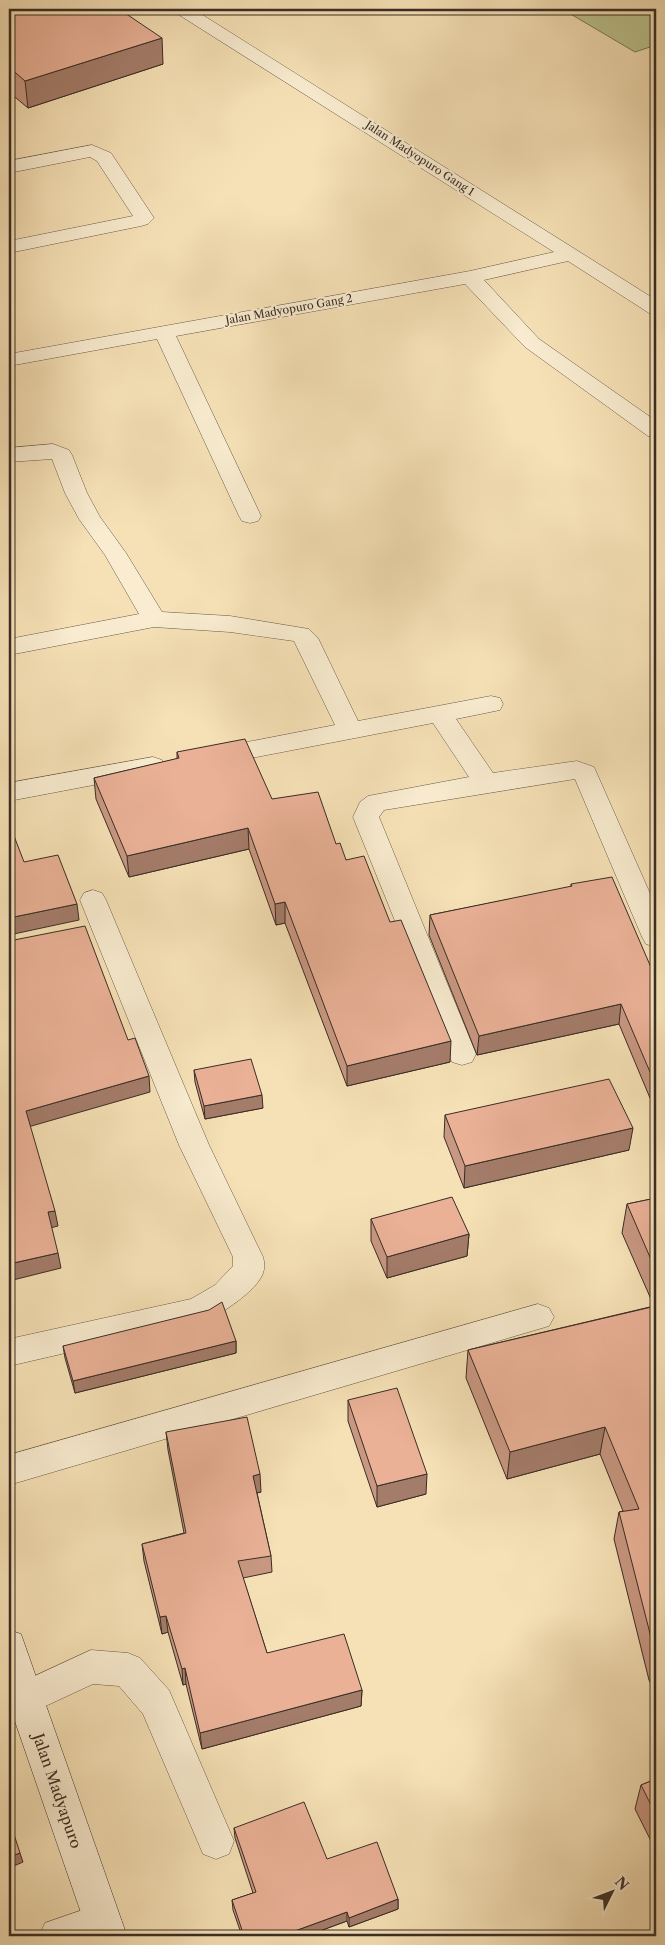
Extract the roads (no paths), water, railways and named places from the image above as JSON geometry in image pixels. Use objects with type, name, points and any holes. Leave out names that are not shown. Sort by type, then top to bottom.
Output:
[{"type":"street","name":"Jalan Madyopuro Gang 1","points":[[182,9],[656,309]]},
{"type":"street","points":[[9,167],[92,151],[104,157],[144,218],[9,247]]},
{"type":"street","name":"Jalan Madyopuro Gang 2","points":[[9,360],[470,277],[569,255]]},
{"type":"street","points":[[470,277],[532,343],[656,431]]},
{"type":"street","points":[[164,332],[250,516]]},
{"type":"street","points":[[9,455],[53,452],[61,455],[76,493],[90,519],[115,553],[154,620]]},
{"type":"street","points":[[9,647],[154,620],[230,624],[305,636],[349,730]]},
{"type":"street","points":[[9,792],[491,704]]},
{"type":"street","points":[[439,713],[486,783]]},
{"type":"street","points":[[462,1054],[366,817],[369,808],[377,802],[486,783],[577,770],[585,772],[656,937]]},
{"type":"street","points":[[9,1352],[198,1311],[226,1294],[248,1270],[248,1257],[194,1145],[93,900]]},
{"type":"street","points":[[76,933],[104,927]]},
{"type":"street","points":[[9,1470],[538,1317]]},
{"type":"street","name":"Jalan Madyapuro","points":[[9,1646],[17,1703],[105,1929]]},
{"type":"street","points":[[17,1703],[91,1667],[128,1670],[156,1702],[216,1841]]},
{"type":"street","points":[[58,1936],[105,1929]]}]
